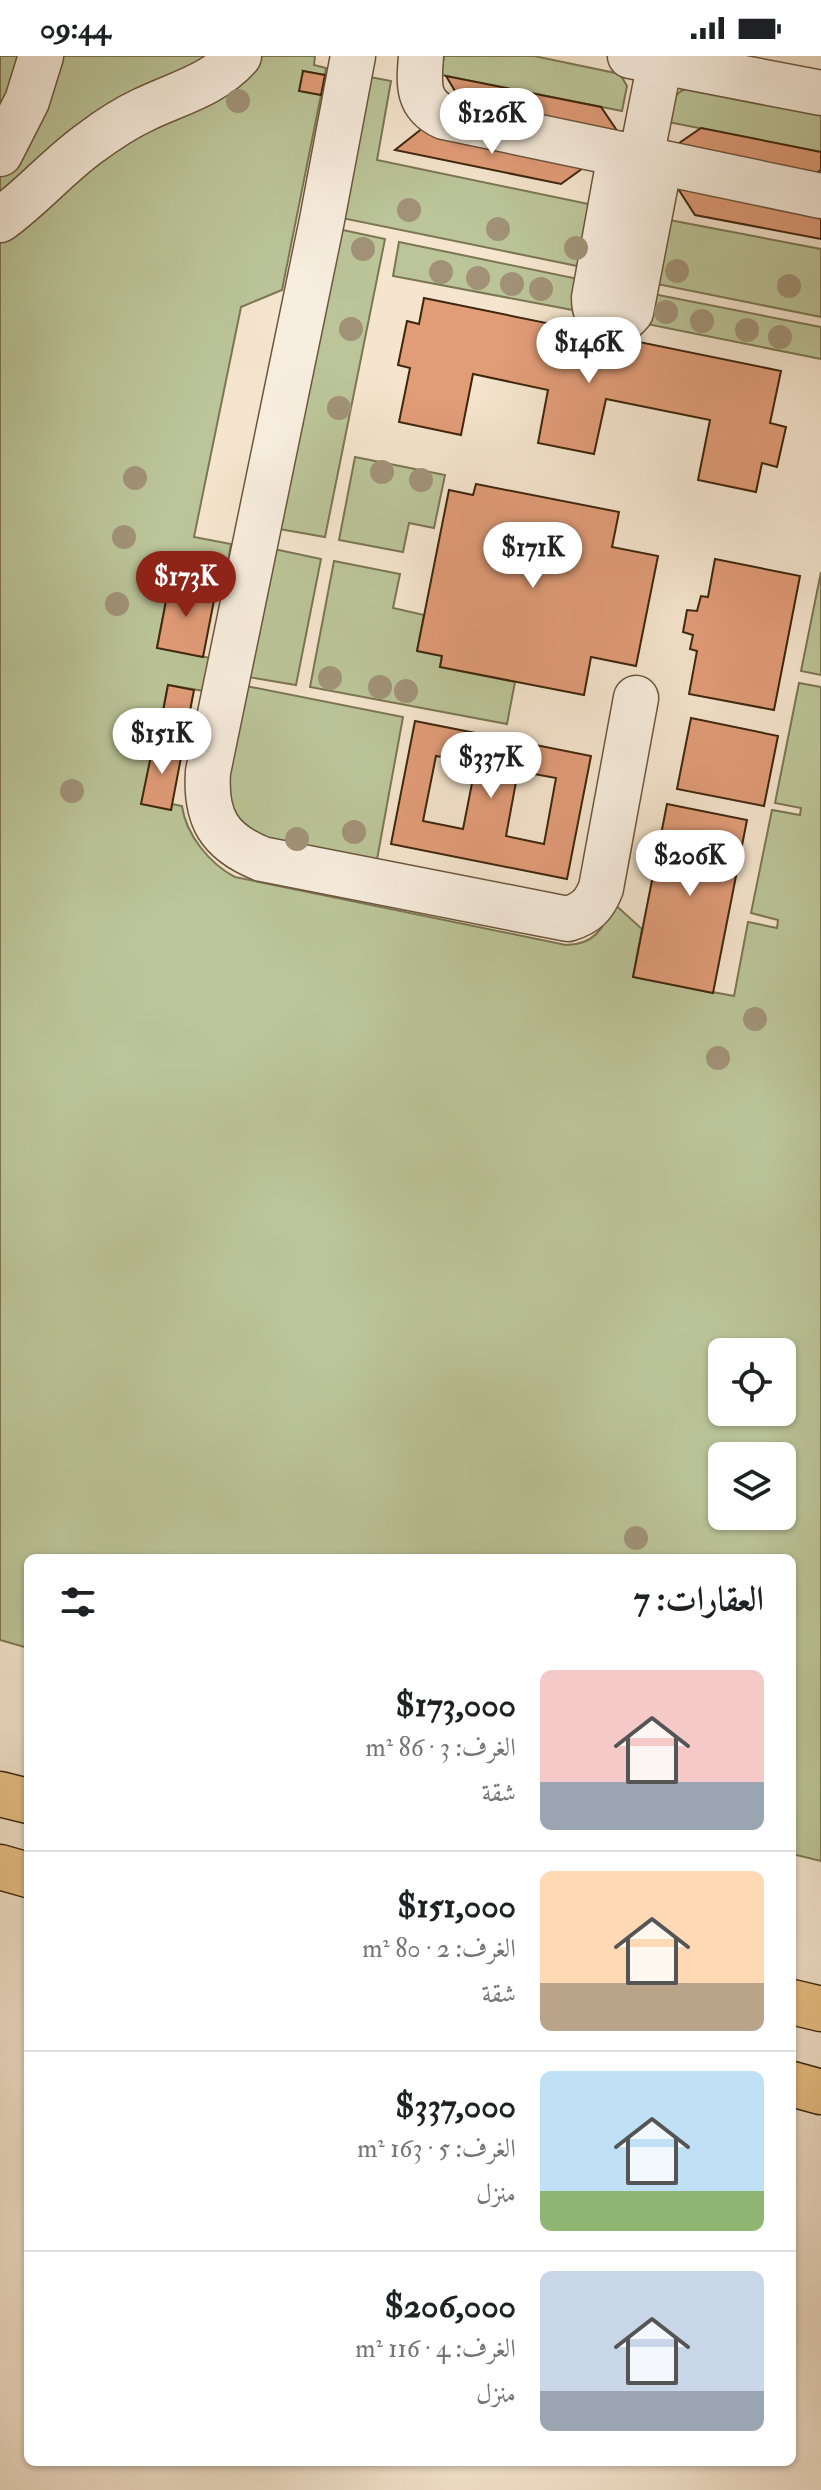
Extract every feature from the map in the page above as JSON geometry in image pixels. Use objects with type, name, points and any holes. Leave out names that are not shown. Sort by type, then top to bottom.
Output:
[{"type":"highway","points":[[0,1794],[24,1800]]},
{"type":"highway","points":[[0,1867],[24,1874]]},
{"type":"highway","points":[[796,2003],[821,2009]]},
{"type":"highway","points":[[796,2085],[821,2092]]},
{"type":"lane","points":[[0,154],[27,101],[41,56]]},
{"type":"lane","points":[[0,220],[29,199],[88,144],[143,110],[199,87],[224,72],[239,56]]},
{"type":"lane","points":[[353,56],[208,772],[206,795],[212,817],[224,836],[241,851],[262,859],[568,919],[583,914],[595,903],[601,888],[636,698]]},
{"type":"lane","points":[[421,56],[420,94],[433,112],[444,117],[821,196]]},
{"type":"lane","points":[[640,158],[645,59],[821,93]]},
{"type":"green space","points":[[0,56],[315,56],[314,65],[326,68],[325,75],[303,71],[321,95],[282,290],[241,307],[194,537],[231,544],[223,591],[170,581],[157,647],[210,658],[204,691],[168,685],[159,731],[185,737],[183,747],[154,742],[171,810],[172,804],[182,806],[188,828],[201,848],[235,877],[566,945],[592,938],[603,926],[611,901],[642,929],[633,977],[734,996],[748,922],[777,928],[778,920],[751,913],[772,810],[800,815],[801,808],[775,803],[799,683],[821,687],[821,1861],[796,1855],[796,1554],[24,1554],[24,1647],[0,1640]]},
{"type":"green space","points":[[444,56],[534,56],[620,74],[627,86],[622,111],[441,75]]},
{"type":"green space","points":[[370,77],[391,81],[377,160],[598,206],[587,268],[342,218]]},
{"type":"green space","points":[[690,88],[821,114],[821,152],[668,122],[676,96]]},
{"type":"green space","points":[[659,218],[821,249],[821,317],[647,282]]},
{"type":"green space","points":[[338,229],[385,239],[325,537],[279,529]]},
{"type":"green space","points":[[399,242],[583,280],[578,311],[393,276]]},
{"type":"green space","points":[[643,292],[821,327],[821,359],[637,322]]},
{"type":"green space","points":[[355,457],[445,475],[434,528],[409,523],[403,552],[339,540]]},
{"type":"green space","points":[[274,549],[321,559],[296,685],[248,677]]},
{"type":"green space","points":[[334,561],[400,574],[393,608],[424,615],[417,651],[442,656],[440,667],[515,682],[507,724],[310,687]]},
{"type":"green space","points":[[821,572],[821,675],[801,671]]},
{"type":"green space","points":[[246,686],[403,717],[376,865],[255,840],[223,798]]},
{"type":"building","points":[[303,71],[325,75],[321,95],[299,91]]},
{"type":"building","points":[[446,76],[601,107],[622,138],[464,106]]},
{"type":"building","points":[[424,127],[590,163],[561,184],[395,150]]},
{"type":"building","points":[[701,128],[821,152],[821,170],[810,177],[669,150]]},
{"type":"building","points":[[673,181],[821,208],[821,239],[695,215]]},
{"type":"building","points":[[424,298],[781,371],[770,423],[786,427],[777,467],[762,463],[756,492],[698,480],[710,420],[606,399],[594,454],[538,443],[548,390],[473,374],[461,435],[399,422],[410,368],[398,365],[407,321],[419,324]]},
{"type":"building","points":[[476,484],[619,512],[612,547],[658,556],[636,666],[591,657],[584,695],[440,667],[442,656],[417,651],[449,490],[473,495]]},
{"type":"building","points":[[715,559],[800,576],[774,710],[689,694],[697,651],[690,649],[693,635],[683,632],[687,610],[697,611],[701,596],[708,597]]},
{"type":"building","points":[[170,580],[216,590],[203,657],[157,648]]},
{"type":"building","points":[[168,685],[194,690],[185,737],[159,732]]},
{"type":"building","points":[[691,718],[778,736],[764,806],[677,789]]},
{"type":"building","points":[[415,721],[591,756],[567,879],[391,844]],"holes":[[[436,756],[476,763],[463,829],[423,821]],[[518,771],[556,778],[544,844],[506,836]]]},
{"type":"building","points":[[154,741],[183,747],[171,810],[141,804]]},
{"type":"building","points":[[667,804],[747,820],[713,993],[633,977]]}]
